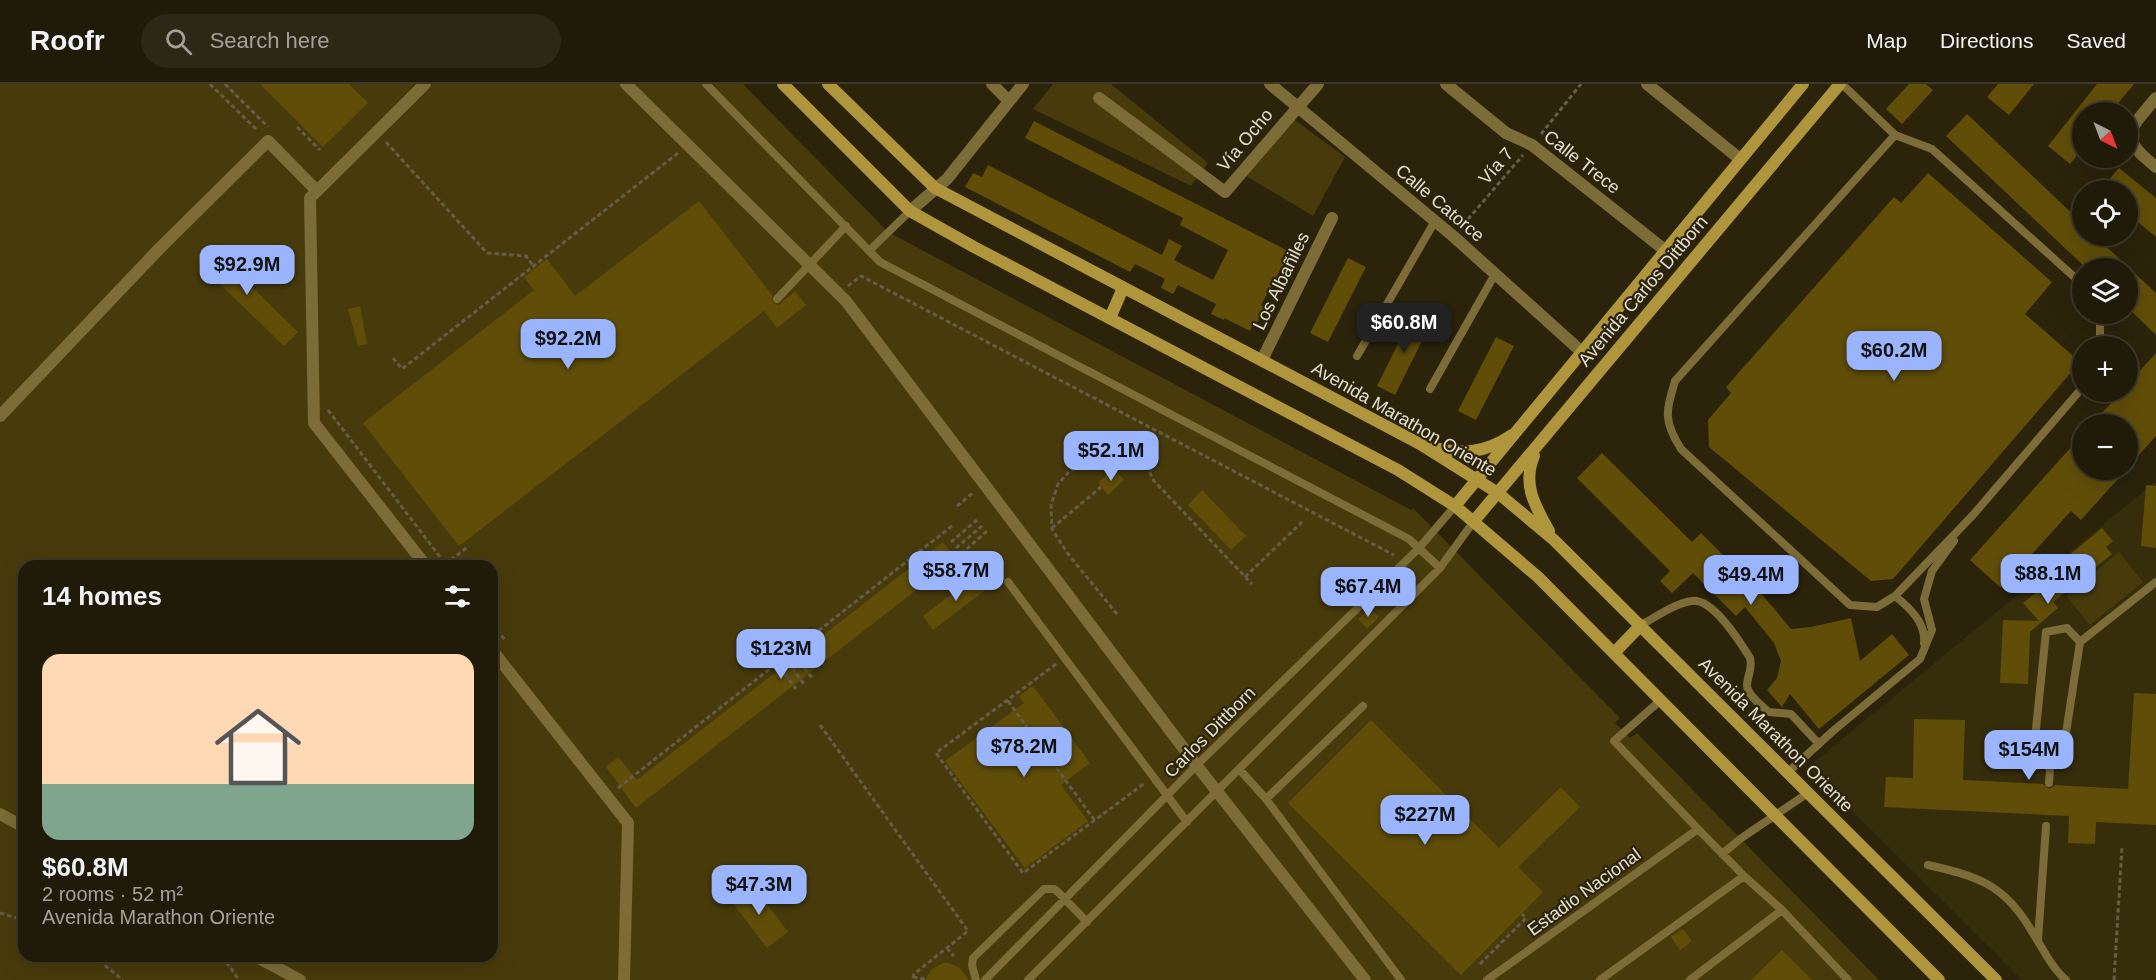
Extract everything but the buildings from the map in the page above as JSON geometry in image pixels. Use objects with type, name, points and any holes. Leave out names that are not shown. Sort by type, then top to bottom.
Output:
[{"type":"main road","points":[[783,84],[910,211],[1398,470],[1455,506],[1538,577],[1939,980]]},
{"type":"main road","name":"Avenida Marathon Oriente","points":[[828,84],[935,188],[1420,444],[1498,493],[1554,540],[1641,625],[1996,980]]},
{"type":"main road","name":"Avenida Carlos Dittborn","points":[[1455,506],[1803,84]]},
{"type":"main road","name":"Avenida Carlos Dittborn","points":[[1474,521],[1841,84]]},
{"type":"main road","points":[[1110,318],[1123,288]]},
{"type":"main road","points":[[1420,444],[1454,451],[1475,451],[1491,447],[1522,427]]},
{"type":"main road","points":[[1540,444],[1528,471],[1530,494],[1554,540]]},
{"type":"main road","points":[[1614,653],[1641,625]]},
{"type":"street","points":[[421,560],[314,423],[310,198],[425,84]]},
{"type":"street","points":[[626,84],[846,301],[1197,766],[1365,980]]},
{"type":"street","points":[[992,84],[1009,101]]},
{"type":"street","points":[[910,211],[947,179],[1023,84]]},
{"type":"street","name":"Calle Catorce","points":[[1270,84],[1453,236],[1583,353]]},
{"type":"street","name":"Vía Ocho","points":[[1099,98],[1225,192],[1318,84]]},
{"type":"street","name":"Calle Trece","points":[[1446,84],[1506,133],[1532,145],[1666,250]]},
{"type":"street","points":[[1647,84],[1740,159]]},
{"type":"street","points":[[2156,98],[2133,125],[2131,138],[2139,154],[2156,167]]},
{"type":"street","points":[[0,416],[159,249],[268,141],[317,191]]},
{"type":"street","name":"Los Albañiles","points":[[1262,360],[1332,218]]},
{"type":"street","points":[[498,658],[628,823],[624,980]]},
{"type":"street","points":[[0,814],[18,824]]},
{"type":"street","points":[[266,962],[300,980]]},
{"type":"lane","points":[[706,84],[880,262],[1409,539],[1440,568]]},
{"type":"lane","points":[[1841,84],[1895,135],[1932,149],[2072,275]]},
{"type":"lane","points":[[1895,135],[1675,381],[1667,410],[1670,431],[1681,449],[1850,605],[1877,607],[1895,596],[1972,515],[2072,400]]},
{"type":"lane","points":[[868,251],[910,211]]},
{"type":"lane","points":[[1357,356],[1435,221]]},
{"type":"lane","points":[[777,299],[846,226]]},
{"type":"lane","points":[[1430,389],[1495,274]]},
{"type":"lane","name":"Carlos Dittborn","points":[[985,980],[1197,766],[1419,548],[1455,506]]},
{"type":"lane","points":[[1787,772],[1920,660],[1932,630],[1924,599],[1932,571],[1972,515]]},
{"type":"lane","points":[[1028,980],[1440,568],[1474,521]]},
{"type":"lane","points":[[1008,582],[1187,822]]},
{"type":"lane","points":[[2049,783],[2050,769],[2064,746],[2080,642],[2156,582]]},
{"type":"lane","points":[[1895,596],[1910,608],[1922,626],[1925,640],[1920,660]]},
{"type":"lane","points":[[1641,625],[1677,606],[1692,601],[1708,605],[1721,618],[1750,658],[1752,665],[1747,685],[1751,694],[1769,712],[1791,714],[1819,744]]},
{"type":"lane","points":[[2050,769],[2034,748],[2046,632],[2067,628],[2080,642]]},
{"type":"lane","points":[[1661,700],[1614,741],[1722,854],[1782,910],[1848,980]]},
{"type":"lane","points":[[1266,799],[1363,706]]},
{"type":"lane","points":[[1240,770],[1266,799],[1401,980]]},
{"type":"lane","points":[[1722,854],[1808,793]]},
{"type":"lane","points":[[2037,941],[2046,826]]},
{"type":"lane","name":"Estadio Nacional","points":[[1487,980],[1698,829]]},
{"type":"lane","points":[[1928,866],[1967,873],[1987,882],[2007,898],[2030,928],[2045,954],[2066,980]]},
{"type":"lane","points":[[1600,980],[1744,876]]},
{"type":"lane","points":[[976,980],[972,965],[973,958],[1044,889],[1054,889],[1087,922]]},
{"type":"lane","points":[[1690,980],[1782,910]]},
{"type":"path","points":[[210,84],[268,141]]},
{"type":"path","name":"Vía 7","points":[[1453,236],[1532,145],[1581,84]]},
{"type":"path","points":[[297,127],[320,150]]},
{"type":"path","points":[[378,132],[488,253],[526,256],[534,267]]},
{"type":"path","points":[[393,358],[402,369],[675,155]]},
{"type":"path","points":[[848,286],[861,276],[1395,556]]},
{"type":"path","points":[[328,400],[328,410],[442,560]]},
{"type":"path","points":[[1117,614],[1068,554],[1052,529],[1051,505],[1058,484],[1068,473],[1109,441],[1121,438],[1146,463],[1155,481],[1252,584]]},
{"type":"path","points":[[1052,529],[1101,487]]},
{"type":"path","points":[[957,506],[974,492],[977,496]]},
{"type":"path","points":[[951,542],[977,520]]},
{"type":"path","points":[[1245,577],[1304,520]]},
{"type":"path","points":[[618,788],[952,526]]},
{"type":"path","points":[[956,548],[982,526]]},
{"type":"path","points":[[961,554],[987,531]]},
{"type":"path","points":[[451,560],[469,546]]},
{"type":"path","points":[[1065,657],[936,753],[1023,873],[1154,776]]},
{"type":"path","points":[[800,662],[812,678]]},
{"type":"path","points":[[792,668],[804,684]]},
{"type":"path","points":[[785,674],[796,689]]},
{"type":"path","points":[[1008,700],[1095,821]]},
{"type":"path","points":[[820,726],[968,932],[914,974],[913,979],[925,979]]},
{"type":"path","points":[[2114,980],[2122,847]]},
{"type":"path","points":[[0,913],[18,918]]},
{"type":"path","points":[[1480,964],[1526,918],[1522,914]]},
{"type":"path","points":[[947,948],[954,956]]},
{"type":"path","points":[[100,962],[123,980]]},
{"type":"path","points":[[226,962],[239,980]]},
{"type":"shaded area","points":[[0,84],[743,84],[888,232],[1411,510],[1413,508],[1620,718],[1615,723],[1630,738],[1637,733],[1879,980],[0,980]]},
{"type":"shaded area","points":[[1053,84],[1111,84],[1208,163],[1191,186],[1033,109]]},
{"type":"shaded area","points":[[1295,120],[1345,157],[1313,216],[1246,176]]},
{"type":"shaded area","points":[[2156,481],[2156,980],[2022,980],[1808,767]]},
{"type":"shaded area","points":[[2119,552],[2143,582],[2090,625],[2066,596]]}]
